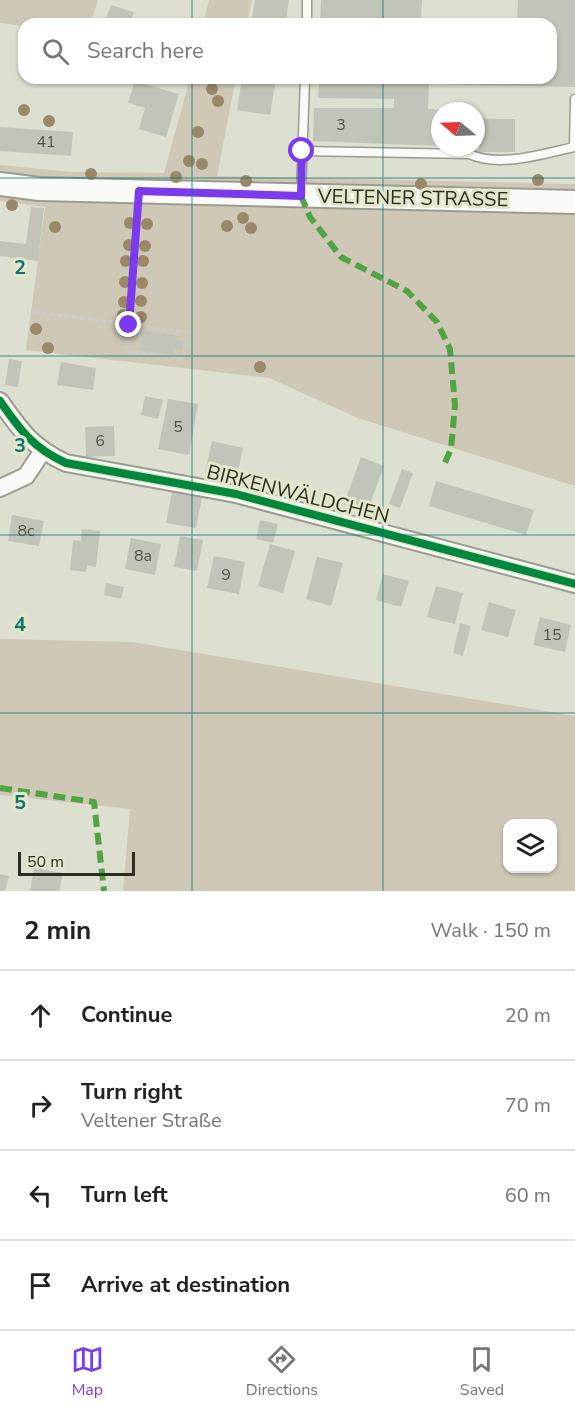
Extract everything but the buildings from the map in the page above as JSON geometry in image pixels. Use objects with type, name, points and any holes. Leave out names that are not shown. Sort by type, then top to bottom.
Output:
[{"type":"main road","name":"VELTENER STRASSE","points":[[0,184],[39,189],[575,202]]},
{"type":"street","name":"BIRKENWÄLDCHEN","points":[[0,401],[17,426],[42,452],[66,463],[236,494],[575,585]]},
{"type":"street","points":[[0,488],[26,476],[42,452]]},
{"type":"lane","points":[[307,18],[308,0]]},
{"type":"lane","points":[[301,196],[305,84]]},
{"type":"lane","points":[[302,151],[469,154],[479,158],[524,158],[574,147],[575,99]]},
{"type":"path","points":[[35,312],[129,325],[187,332],[184,358],[127,352],[129,325],[139,191]]},
{"type":"shaded area","points":[[0,0],[98,0],[92,18],[18,18],[18,25],[0,23]]},
{"type":"shaded area","points":[[209,0],[252,0],[248,18],[204,18]]},
{"type":"shaded area","points":[[188,84],[235,84],[217,176],[575,184],[575,486],[358,418],[269,378],[26,350],[45,207],[0,201],[0,165],[71,172],[164,173]]},
{"type":"shaded area","points":[[0,639],[132,642],[575,716],[575,891],[123,891],[130,809],[0,795]]},
{"type":"marked path","points":[[301,196],[310,217],[341,257],[407,291],[437,322],[450,349],[455,405],[451,449],[444,465]]},
{"type":"marked path","points":[[0,788],[94,802],[104,891]]},
{"type":"cycle path","points":[[0,401],[28,437],[45,451],[66,463],[236,494],[575,584]]},
{"type":"route","points":[[129,325],[139,191],[301,196],[302,151]]}]
